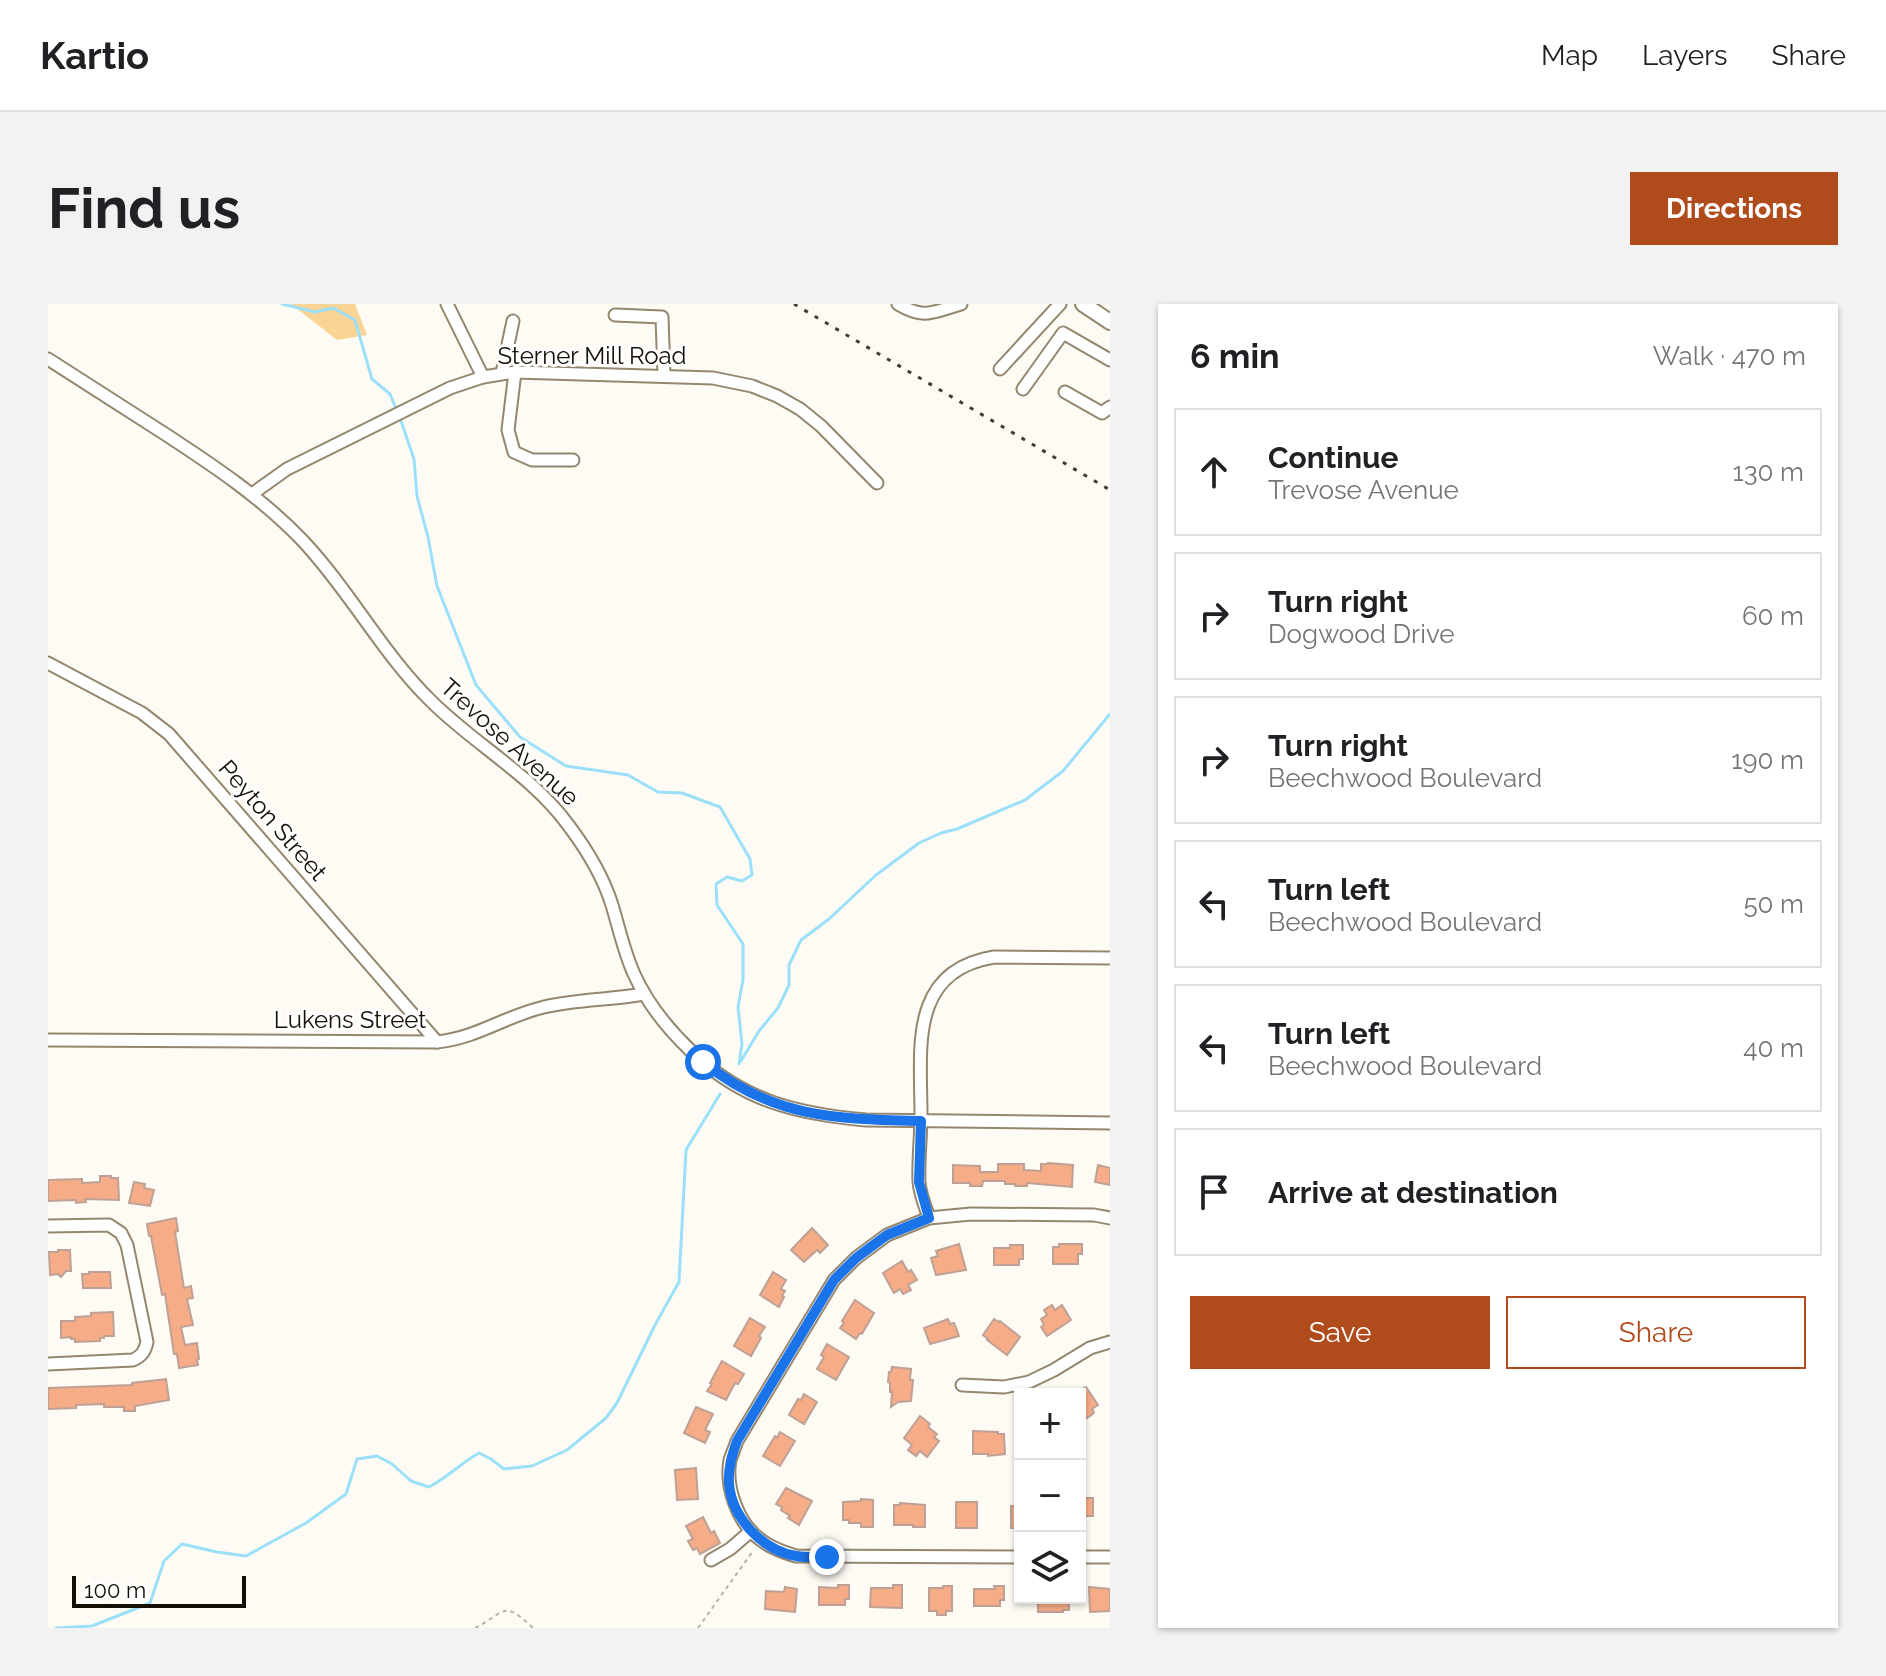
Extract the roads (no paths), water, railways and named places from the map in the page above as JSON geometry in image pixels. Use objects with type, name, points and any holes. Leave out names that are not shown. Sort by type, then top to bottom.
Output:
[{"type":"main road","points":[[1083,304],[1110,322]]},
{"type":"street","points":[[447,304],[483,377]]},
{"type":"street","points":[[898,304],[924,315],[961,304]]},
{"type":"street","points":[[1000,369],[1060,304]]},
{"type":"street","points":[[615,315],[662,317],[664,376]]},
{"type":"street","points":[[502,373],[513,321]]},
{"type":"street","points":[[1023,389],[1063,333],[1110,360]]},
{"type":"street","name":"Trevose Avenue","points":[[48,359],[214,466],[280,518],[312,552],[428,699],[531,784],[566,822],[588,853],[605,887],[629,964],[644,994],[690,1050],[716,1072],[775,1104],[812,1114],[866,1120],[1110,1123]]},
{"type":"street","points":[[515,372],[508,430],[514,452],[532,460],[573,460]]},
{"type":"street","name":"Sterner Mill Road","points":[[252,494],[287,469],[450,388],[483,377],[515,372],[664,376],[726,380],[752,386],[800,409],[877,483]]},
{"type":"street","points":[[1065,392],[1102,413],[1110,407]]},
{"type":"street","name":"Peyton Street","points":[[48,663],[142,713],[169,734],[437,1042]]},
{"type":"street","points":[[929,1218],[919,1182],[923,1020],[934,992],[965,964],[994,957],[1110,958]]},
{"type":"street","name":"Lukens Street","points":[[48,1040],[437,1042],[468,1036],[543,1007],[644,994]]},
{"type":"street","points":[[1014,1557],[796,1556],[777,1550],[751,1531],[736,1507],[729,1487],[730,1461],[737,1441],[834,1280],[856,1258],[887,1235],[929,1218],[971,1214],[1094,1215],[1110,1218]]},
{"type":"street","points":[[48,1226],[109,1225],[121,1233],[127,1245],[147,1342],[145,1350],[133,1360],[48,1364]]},
{"type":"street","points":[[962,1385],[1004,1387],[1029,1382],[1090,1348],[1110,1342]]},
{"type":"street","points":[[711,1560],[751,1531]]},
{"type":"street","points":[[1086,1557],[1110,1557]]},
{"type":"waterway","points":[[282,304],[315,312],[333,308],[355,320],[372,379],[390,394],[397,411]]},
{"type":"waterway","points":[[400,418],[414,459],[417,496],[437,586],[476,685],[520,737],[566,766],[628,775],[658,792],[682,793],[720,807],[750,859],[752,875],[742,881],[727,877],[716,884],[717,905],[743,944],[743,980],[738,1007],[742,1044],[739,1064]]},
{"type":"waterway","points":[[741,1061],[759,1031],[778,1008],[789,985],[789,965],[801,940],[829,919],[876,875],[919,843],[1025,800],[1063,771],[1110,714]]},
{"type":"waterway","points":[[56,1628],[92,1626],[150,1603],[164,1561],[182,1544],[246,1556],[306,1523],[346,1494],[357,1459],[377,1456],[392,1464],[411,1481],[429,1487],[479,1453],[504,1469],[532,1466],[567,1450],[606,1418],[617,1403],[679,1282],[686,1150],[720,1094]]},
{"type":"railway","points":[[794,304],[1110,490]]}]
